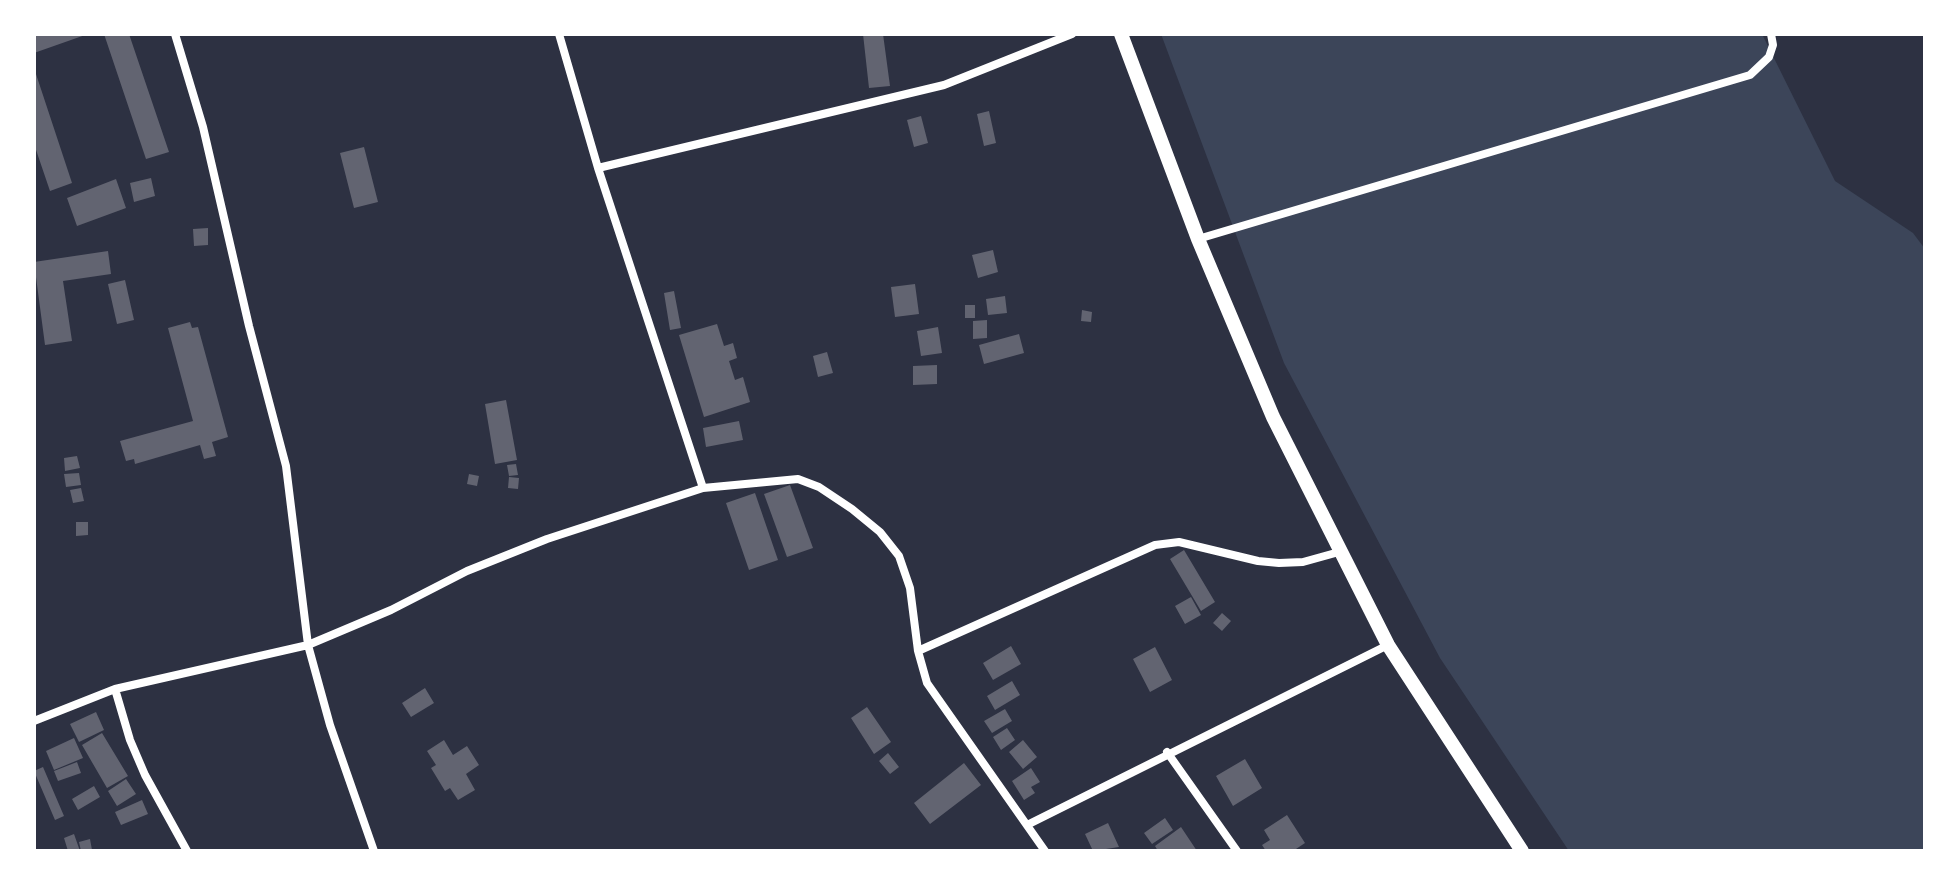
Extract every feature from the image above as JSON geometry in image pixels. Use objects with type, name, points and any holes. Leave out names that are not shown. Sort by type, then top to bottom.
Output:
[{"type":"main road","points":[[1121,34],[1198,239],[1273,417],[1339,552],[1388,645],[1522,851]]},
{"type":"street","points":[[175,34],[203,127],[245,312],[286,466],[308,645],[330,725],[374,851]]},
{"type":"street","points":[[559,34],[598,168],[703,488]]},
{"type":"street","points":[[598,168],[944,85],[1072,34]]},
{"type":"street","points":[[1198,239],[1750,75],[1769,57],[1773,45],[1771,34]]},
{"type":"street","points":[[34,721],[115,689],[308,645],[480,566],[547,539],[703,488],[798,479],[819,487],[852,509],[880,532],[899,556],[910,588],[918,651],[927,683],[1045,851]]},
{"type":"street","points":[[918,651],[1155,545],[1179,542],[1279,563],[1303,562],[1339,552]]},
{"type":"street","points":[[1027,825],[1167,752],[1388,645]]},
{"type":"street","points":[[115,689],[130,740],[145,775],[187,851]]},
{"type":"street","points":[[1167,752],[1237,851]]},
{"type":"shaded area","points":[[1161,34],[1762,34],[1835,181],[1913,233],[1925,249],[1925,851],[1569,851],[1440,658],[1284,363]]},
{"type":"building","points":[[34,34],[88,34],[34,53]]},
{"type":"building","points":[[104,34],[129,34],[169,152],[146,159]]},
{"type":"building","points":[[863,34],[883,34],[890,86],[869,88]]},
{"type":"building","points":[[35,71],[72,183],[50,191],[34,144]]},
{"type":"building","points":[[989,111],[996,143],[984,146],[977,114]]},
{"type":"building","points":[[921,116],[928,143],[914,147],[907,120]]},
{"type":"building","points":[[364,147],[378,202],[354,208],[340,153]]},
{"type":"building","points":[[151,178],[155,196],[134,202],[130,183]]},
{"type":"building","points":[[116,179],[126,208],[77,226],[67,198]]},
{"type":"building","points":[[208,228],[208,245],[194,246],[193,229]]},
{"type":"building","points":[[993,250],[998,272],[978,278],[972,255]]},
{"type":"building","points":[[108,251],[111,274],[63,281],[72,341],[45,345],[34,262]]},
{"type":"building","points":[[125,280],[134,320],[117,324],[108,284]]},
{"type":"building","points":[[915,284],[919,314],[895,317],[891,287]]},
{"type":"building","points":[[674,291],[681,328],[670,330],[664,293]]},
{"type":"building","points":[[1005,296],[1007,313],[988,315],[986,299]]},
{"type":"building","points":[[965,305],[975,305],[975,318],[965,318]]},
{"type":"building","points":[[1082,310],[1092,312],[1091,322],[1081,321]]},
{"type":"building","points":[[987,320],[987,338],[973,339],[973,321]]},
{"type":"building","points":[[190,322],[192,328],[198,327],[228,437],[212,442],[216,456],[204,459],[200,445],[135,464],[134,459],[126,461],[120,441],[193,421],[168,328]]},
{"type":"building","points":[[717,324],[724,346],[733,343],[737,358],[729,361],[735,380],[743,377],[750,402],[704,417],[679,335]]},
{"type":"building","points":[[938,327],[942,353],[921,356],[917,331]]},
{"type":"building","points":[[1019,334],[1024,353],[984,364],[979,345]]},
{"type":"building","points":[[827,352],[833,373],[818,377],[813,356]]},
{"type":"building","points":[[937,365],[937,384],[913,385],[913,366]]},
{"type":"building","points":[[506,400],[517,460],[495,464],[485,404]]},
{"type":"building","points":[[739,421],[743,440],[706,447],[703,428]]},
{"type":"building","points":[[77,456],[80,468],[65,471],[64,458]]},
{"type":"building","points":[[516,464],[518,475],[509,476],[507,465]]},
{"type":"building","points":[[79,473],[81,485],[66,487],[64,474]]},
{"type":"building","points":[[469,474],[479,476],[477,486],[467,484]]},
{"type":"building","points":[[509,477],[519,478],[518,489],[508,488]]},
{"type":"building","points":[[790,485],[813,548],[787,557],[764,494]]},
{"type":"building","points":[[81,488],[84,501],[73,503],[70,490]]},
{"type":"building","points":[[755,493],[778,560],[749,570],[726,503]]},
{"type":"building","points":[[76,522],[88,522],[88,535],[76,536]]},
{"type":"building","points":[[1184,550],[1215,602],[1201,611],[1170,559]]},
{"type":"building","points":[[1191,597],[1201,615],[1185,624],[1175,606]]},
{"type":"building","points":[[1222,613],[1231,621],[1222,631],[1213,623]]},
{"type":"building","points":[[1011,646],[1021,664],[993,680],[983,663]]},
{"type":"building","points":[[1155,647],[1172,680],[1150,692],[1133,659]]},
{"type":"building","points":[[1012,681],[1020,695],[995,710],[987,696]]},
{"type":"building","points":[[425,688],[434,703],[411,717],[402,703]]},
{"type":"building","points":[[867,707],[891,742],[874,754],[851,718]]},
{"type":"building","points":[[1005,709],[1012,721],[992,733],[984,721]]},
{"type":"building","points":[[96,712],[104,730],[79,742],[70,724]]},
{"type":"building","points":[[1007,728],[1015,740],[1001,750],[993,737]]},
{"type":"building","points":[[102,733],[128,776],[107,788],[82,745]]},
{"type":"building","points":[[74,738],[83,758],[54,770],[46,751]]},
{"type":"building","points":[[444,740],[453,755],[467,746],[479,765],[466,774],[475,790],[458,800],[450,788],[445,791],[431,768],[436,765],[427,751]]},
{"type":"building","points":[[1023,740],[1037,757],[1023,769],[1009,752]]},
{"type":"building","points":[[888,753],[899,767],[890,774],[879,761]]},
{"type":"building","points":[[1245,759],[1262,788],[1233,806],[1216,776]]},
{"type":"building","points":[[77,762],[81,773],[58,781],[54,771]]},
{"type":"building","points":[[964,763],[981,785],[930,824],[914,803]]},
{"type":"building","points":[[43,767],[64,816],[55,820],[34,771]]},
{"type":"building","points":[[1031,768],[1040,782],[1031,787],[1035,793],[1024,800],[1012,781]]},
{"type":"building","points":[[126,779],[136,794],[117,806],[108,791]]},
{"type":"building","points":[[94,786],[100,797],[78,810],[72,799]]},
{"type":"building","points":[[142,800],[148,814],[121,825],[115,812]]},
{"type":"building","points":[[1287,815],[1305,843],[1293,851],[1266,851],[1262,845],[1270,840],[1264,830]]},
{"type":"building","points":[[1165,818],[1173,830],[1152,844],[1144,833]]},
{"type":"building","points":[[1108,823],[1119,847],[1093,851],[1085,834]]},
{"type":"building","points":[[1181,827],[1197,851],[1158,851],[1155,846]]},
{"type":"building","points":[[74,834],[80,851],[68,851],[64,838]]},
{"type":"building","points":[[90,839],[92,850],[81,851],[79,842]]}]
